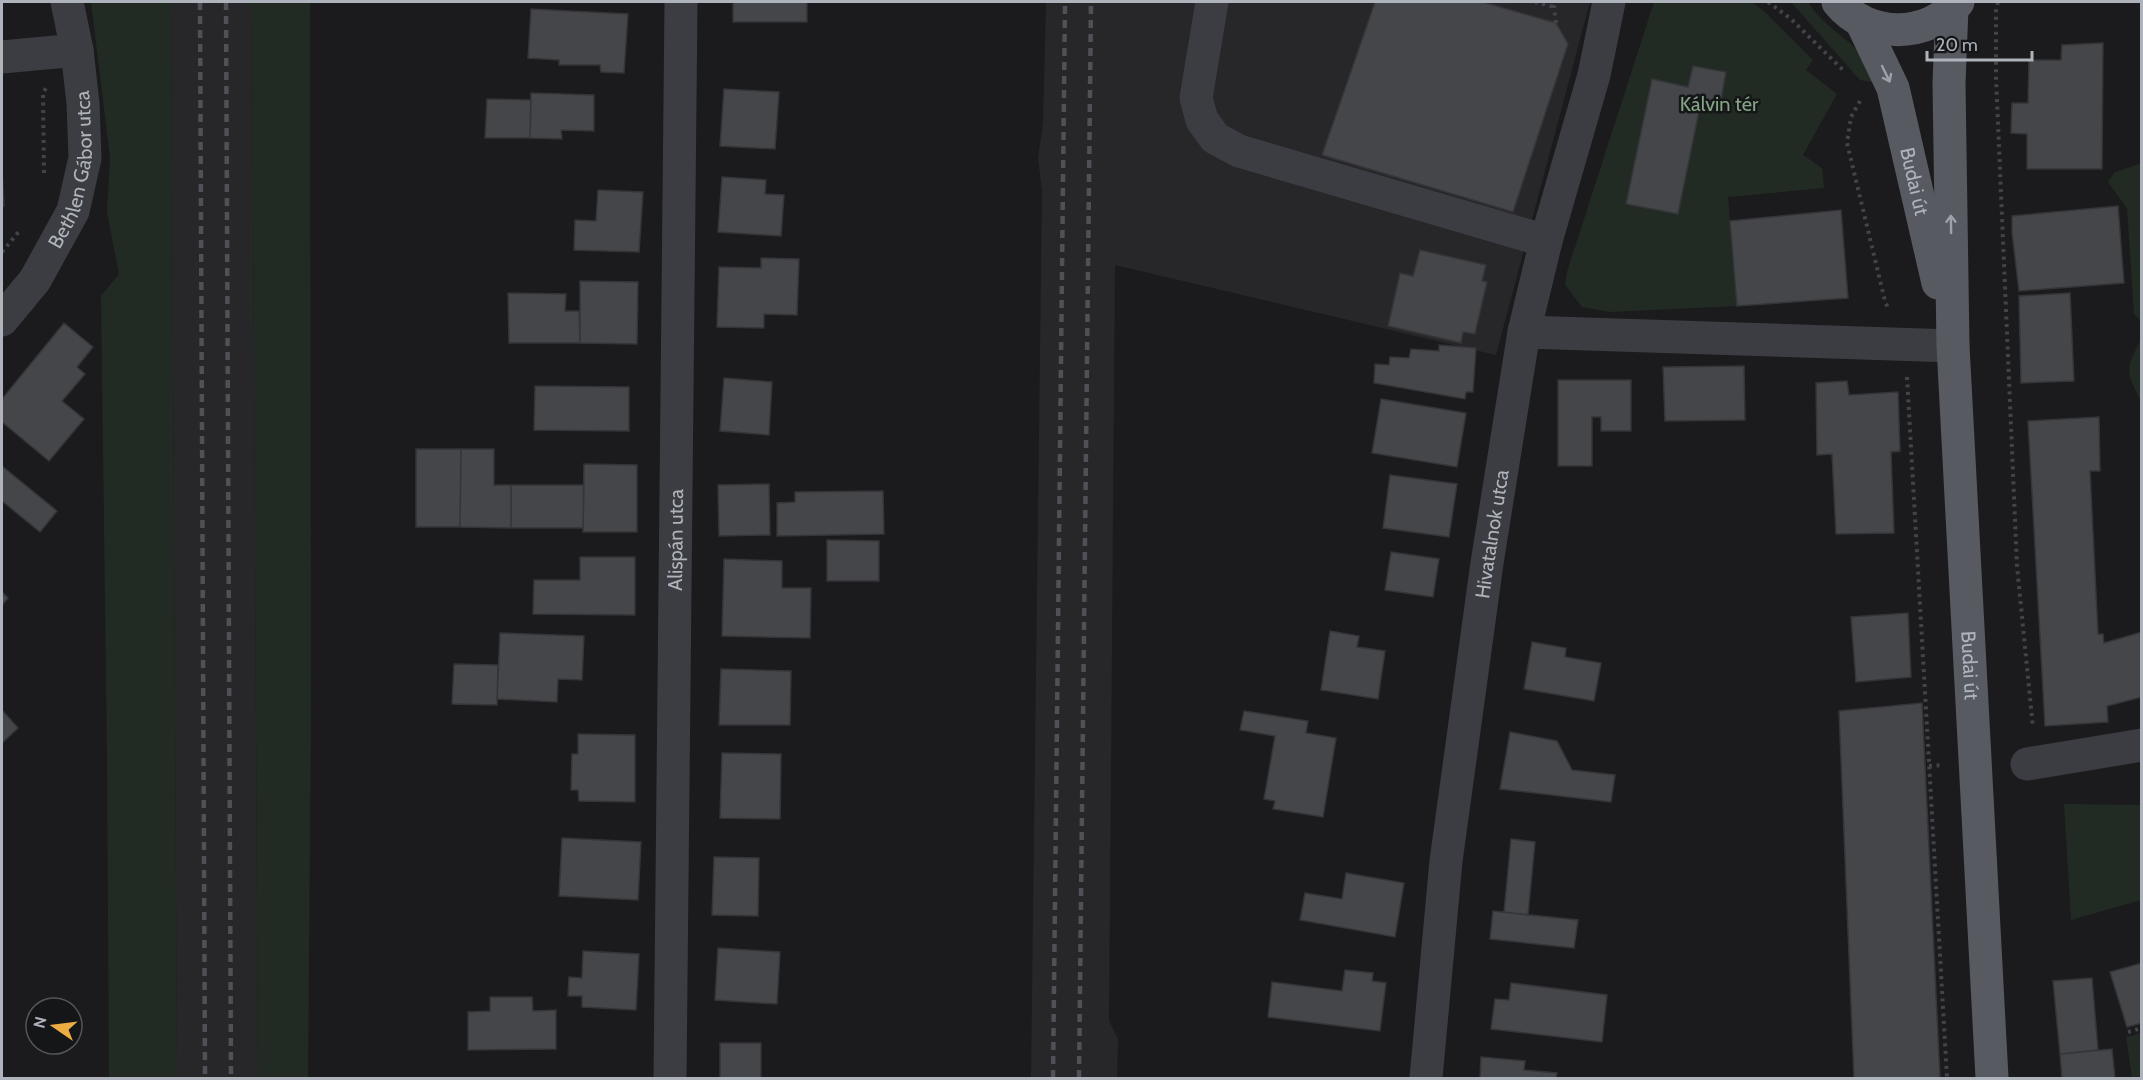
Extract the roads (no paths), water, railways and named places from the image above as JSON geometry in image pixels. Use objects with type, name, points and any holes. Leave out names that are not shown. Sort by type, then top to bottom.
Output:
[{"type":"main road","points":[[1849,11],[1884,29],[1909,30],[1932,23],[1955,5]]},
{"type":"main road","name":"Budai út","points":[[1955,5],[1950,82],[1953,346],[1988,987]]},
{"type":"main road","name":"Budai út","points":[[1849,11],[1893,88],[1953,346]]},
{"type":"main road","points":[[1988,987],[1992,1078]]},
{"type":"main road","points":[[1988,987],[2005,1078]]},
{"type":"street","name":"Bethlen Gábor utca","points":[[2,320],[35,280],[73,211],[86,158],[77,50],[67,2]]},
{"type":"street","name":"Alispán utca","points":[[670,1078],[681,2]]},
{"type":"street","points":[[1212,2],[1196,98],[1202,120],[1215,138],[1239,151],[1546,241]]},
{"type":"street","name":"Hivatalnok utca","points":[[1426,1078],[1447,849],[1487,563],[1524,332],[1546,241],[1594,75],[1609,2]]},
{"type":"street","points":[[2,57],[77,50]]},
{"type":"street","points":[[1524,332],[1953,346]]},
{"type":"street","points":[[2031,749],[2142,745]]},
{"type":"railway","points":[[200,2],[205,1078]]},
{"type":"railway","points":[[226,2],[231,1078]]},
{"type":"railway","points":[[1053,1078],[1065,2]]},
{"type":"railway","points":[[1079,1078],[1091,2]]},
{"type":"park label","name":"Kálvin tér","points":[[1719,104]]}]
